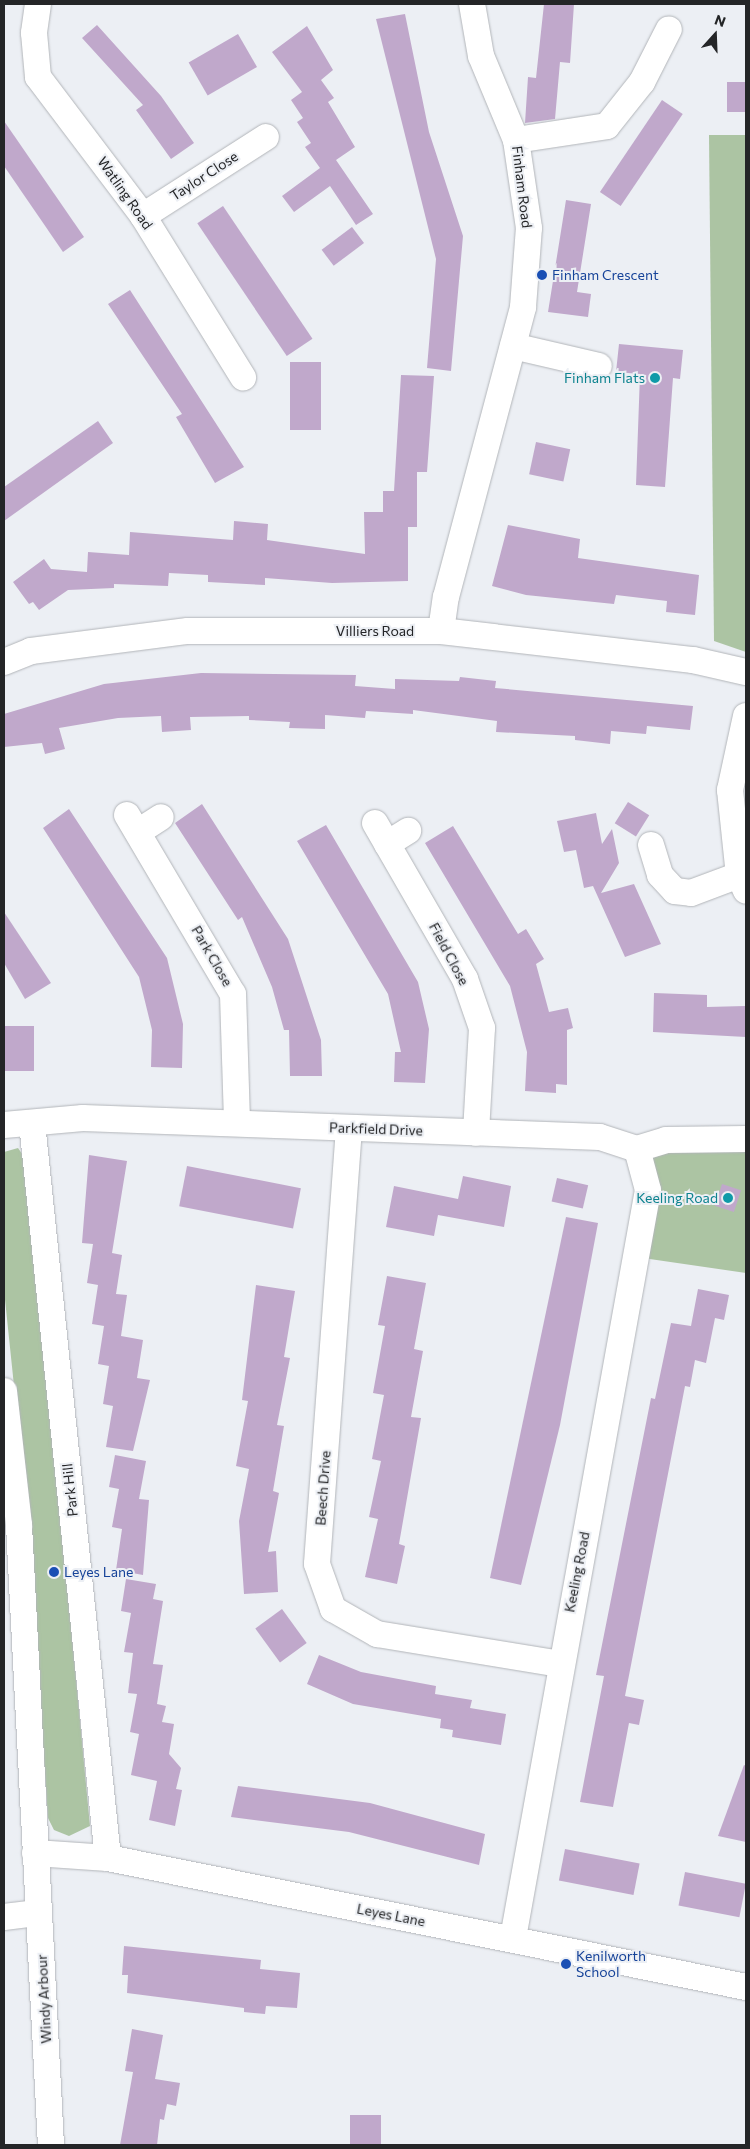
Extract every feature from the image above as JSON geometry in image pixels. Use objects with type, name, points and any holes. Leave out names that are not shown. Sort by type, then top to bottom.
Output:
[{"type":"street","name":"Watling Road","points":[[38,4],[34,33],[38,77],[143,216],[243,377]]},
{"type":"street","name":"Finham Road","points":[[441,631],[446,597],[524,307],[528,228],[516,140],[481,56],[472,4]]},
{"type":"street","points":[[516,140],[607,126],[642,82],[669,29]]},
{"type":"street","name":"Taylor Close","points":[[143,216],[266,137]]},
{"type":"street","points":[[513,346],[599,366]]},
{"type":"street","name":"Villiers Road","points":[[4,662],[31,651],[188,631],[441,631],[693,660],[746,672]]},
{"type":"street","points":[[651,845],[660,875],[674,891],[691,893],[742,883],[730,790],[746,716]]},
{"type":"street","name":"Park Close","points":[[161,817],[133,824],[234,994],[237,1124]]},
{"type":"street","name":"Field Close","points":[[390,833],[465,979],[482,1028],[476,1133]]},
{"type":"street","name":"Parkfield Drive","points":[[4,1126],[83,1118],[600,1137],[637,1149]]},
{"type":"street","name":"Park Hill","points":[[32,1123],[108,1858]]},
{"type":"street","name":"Beech Drive","points":[[349,1128],[317,1564],[333,1609],[377,1634],[560,1664]]},
{"type":"street","points":[[637,1149],[666,1140],[746,1139]]},
{"type":"street","name":"Keeling Road","points":[[513,1938],[560,1664],[648,1190],[637,1149]]},
{"type":"street","points":[[4,1391],[19,1525],[35,1853]]},
{"type":"street","name":"Leyes Lane","points":[[35,1853],[108,1858],[513,1938],[746,1987]]},
{"type":"street","name":"Windy Arbour","points":[[35,1853],[51,2145]]},
{"type":"street","points":[[4,1917],[38,1913]]},
{"type":"green space","points":[[709,135],[746,135],[746,652],[714,641]]},
{"type":"green space","points":[[746,1139],[746,1273],[636,1257],[637,1149]]},
{"type":"green space","points":[[18,1148],[27,1161],[90,1826],[69,1836],[54,1830],[48,1818],[28,1520],[4,1290],[4,1152]]},
{"type":"building","points":[[544,4],[574,4],[570,63],[560,62],[555,119],[525,123],[528,77],[536,78]]},
{"type":"building","points":[[405,14],[429,132],[463,236],[451,371],[427,368],[436,259],[376,19]]},
{"type":"building","points":[[97,25],[161,96],[194,143],[171,159],[136,110],[143,105],[82,38]]},
{"type":"building","points":[[307,26],[333,70],[321,80],[334,98],[328,102],[355,147],[336,160],[373,214],[356,225],[330,186],[294,212],[282,196],[320,168],[305,147],[311,143],[297,122],[303,118],[291,100],[302,92],[272,52]]},
{"type":"building","points":[[238,34],[257,67],[208,95],[189,62]]},
{"type":"building","points":[[727,82],[746,82],[746,112],[727,112]]},
{"type":"building","points":[[662,100],[683,114],[621,206],[600,192]]},
{"type":"building","points":[[4,121],[84,237],[63,252],[4,166]]},
{"type":"building","points":[[566,200],[591,204],[577,292],[591,294],[588,317],[548,312]]},
{"type":"building","points":[[223,206],[312,339],[287,356],[197,223]]},
{"type":"building","points":[[352,227],[364,243],[334,266],[322,250]]},
{"type":"building","points":[[130,290],[244,467],[215,483],[176,417],[182,414],[108,304]]},
{"type":"building","points":[[619,344],[683,350],[680,379],[673,378],[665,487],[636,485],[640,374],[616,372]]},
{"type":"building","points":[[290,362],[321,362],[321,430],[290,430]]},
{"type":"building","points":[[401,375],[434,376],[427,472],[417,472],[417,527],[408,527],[408,581],[332,583],[265,578],[265,585],[208,582],[208,575],[169,573],[168,586],[114,584],[114,588],[68,590],[39,610],[33,602],[29,604],[13,582],[44,559],[51,569],[87,572],[88,552],[129,555],[130,532],[233,540],[234,521],[268,524],[267,540],[365,554],[364,512],[383,512],[383,491],[394,491]]},
{"type":"building","points":[[98,421],[113,443],[4,521],[4,487]]},
{"type":"building","points":[[536,442],[570,449],[563,482],[529,474]]},
{"type":"building","points":[[508,525],[580,539],[578,558],[699,575],[695,615],[666,612],[667,601],[616,595],[614,604],[526,595],[492,586]]},
{"type":"building","points":[[201,673],[356,675],[355,686],[395,689],[395,679],[459,681],[460,677],[496,681],[495,688],[693,706],[690,730],[647,726],[646,734],[611,731],[610,744],[575,740],[575,736],[496,732],[497,721],[413,710],[413,714],[366,711],[365,718],[325,715],[325,729],[289,728],[290,722],[249,720],[249,716],[190,717],[191,730],[162,732],[161,716],[118,718],[59,728],[65,749],[45,754],[42,743],[4,747],[4,714],[104,684]]},
{"type":"building","points":[[628,802],[649,815],[636,836],[615,823]]},
{"type":"building","points":[[202,804],[288,939],[321,1040],[322,1076],[290,1076],[289,1030],[284,1030],[272,987],[242,917],[238,920],[175,823]]},
{"type":"building","points":[[69,809],[167,958],[183,1024],[182,1068],[151,1067],[152,1030],[139,977],[43,828]]},
{"type":"building","points":[[596,813],[602,844],[612,829],[619,863],[601,893],[634,884],[661,944],[625,957],[593,886],[584,888],[576,850],[564,852],[557,821]]},
{"type":"building","points":[[326,825],[418,982],[429,1029],[425,1083],[394,1082],[395,1052],[401,1052],[388,994],[297,841]]},
{"type":"building","points":[[453,826],[518,934],[526,929],[544,959],[536,964],[549,1012],[568,1008],[573,1028],[567,1030],[567,1085],[556,1084],[556,1093],[525,1091],[527,1052],[510,986],[425,843]]},
{"type":"building","points":[[4,912],[51,983],[25,999],[4,963]]},
{"type":"building","points":[[654,993],[707,995],[707,1007],[745,1006],[746,1037],[653,1032]]},
{"type":"building","points":[[4,1026],[34,1026],[34,1071],[4,1071]]},
{"type":"building","points":[[89,1155],[127,1161],[112,1253],[122,1255],[116,1294],[127,1295],[121,1336],[143,1340],[137,1378],[150,1380],[133,1451],[106,1447],[113,1406],[103,1404],[109,1366],[98,1364],[104,1326],[92,1324],[98,1285],[87,1283],[93,1244],[82,1243]]},
{"type":"building","points":[[187,1166],[301,1188],[293,1228],[179,1206]]},
{"type":"building","points":[[463,1176],[511,1186],[504,1227],[438,1215],[434,1236],[386,1227],[394,1186],[458,1199]]},
{"type":"building","points":[[557,1178],[588,1185],[583,1209],[552,1201]]},
{"type":"building","name":"Keeling Road","points":[[722,1184],[741,1190],[734,1212],[715,1206]]},
{"type":"building","points":[[566,1217],[598,1223],[560,1425],[521,1585],[490,1578]]},
{"type":"building","points":[[387,1276],[426,1283],[414,1349],[423,1351],[411,1417],[421,1418],[399,1544],[405,1546],[397,1584],[365,1577],[378,1519],[369,1517],[381,1461],[372,1459],[384,1395],[373,1393],[385,1326],[378,1325]]},
{"type":"building","points":[[256,1285],[295,1291],[284,1357],[290,1358],[277,1425],[284,1426],[273,1491],[279,1493],[268,1552],[276,1551],[278,1592],[244,1594],[239,1521],[249,1469],[236,1466],[248,1401],[242,1400]]},
{"type":"building","points":[[698,1289],[729,1295],[724,1320],[715,1318],[706,1363],[695,1360],[690,1387],[685,1386],[625,1696],[644,1700],[639,1725],[629,1723],[613,1807],[580,1802],[604,1676],[596,1675],[651,1398],[655,1399],[671,1323],[691,1326]]},
{"type":"building","points":[[115,1455],[146,1461],[139,1499],[149,1500],[143,1575],[116,1570],[122,1529],[112,1527],[119,1489],[109,1487]]},
{"type":"building","points":[[126,1579],[156,1584],[153,1599],[163,1601],[153,1664],[163,1665],[157,1704],[166,1706],[162,1722],[174,1724],[169,1754],[181,1768],[176,1789],[182,1790],[175,1826],[149,1820],[157,1781],[131,1775],[139,1734],[130,1732],[137,1694],[128,1693],[133,1653],[124,1652],[131,1613],[121,1611]]},
{"type":"building","points":[[282,1609],[307,1643],[280,1662],[255,1628]]},
{"type":"building","points":[[319,1655],[361,1672],[436,1686],[435,1694],[472,1700],[470,1708],[506,1714],[501,1745],[452,1737],[453,1730],[440,1728],[441,1719],[353,1704],[307,1684]]},
{"type":"building","points":[[744,1765],[746,1766],[746,1842],[718,1836]]},
{"type":"building","points":[[238,1786],[370,1803],[485,1834],[479,1865],[349,1832],[231,1817]]},
{"type":"building","points":[[565,1849],[640,1864],[633,1895],[559,1880]]},
{"type":"building","points":[[685,1872],[746,1884],[739,1917],[679,1905]]},
{"type":"building","points":[[124,1946],[261,1960],[260,1969],[300,1973],[297,2008],[266,2006],[265,2014],[244,2012],[244,2008],[127,1993],[128,1975],[122,1975]]},
{"type":"building","points":[[132,2029],[163,2035],[155,2079],[180,2083],[176,2106],[167,2104],[164,2120],[160,2119],[157,2145],[120,2145],[133,2072],[125,2071]]},
{"type":"building","points":[[350,2115],[381,2115],[381,2145],[350,2145]]},
{"type":"place","name":"Finham Crescent","points":[[542,275]]},
{"type":"place","name":"Finham Flats","points":[[655,378]]},
{"type":"place","name":"Keeling Road","points":[[728,1198]]},
{"type":"place","name":"Leyes Lane","points":[[54,1572]]},
{"type":"place","name":"Kenilworth School","points":[[566,1964]]}]
